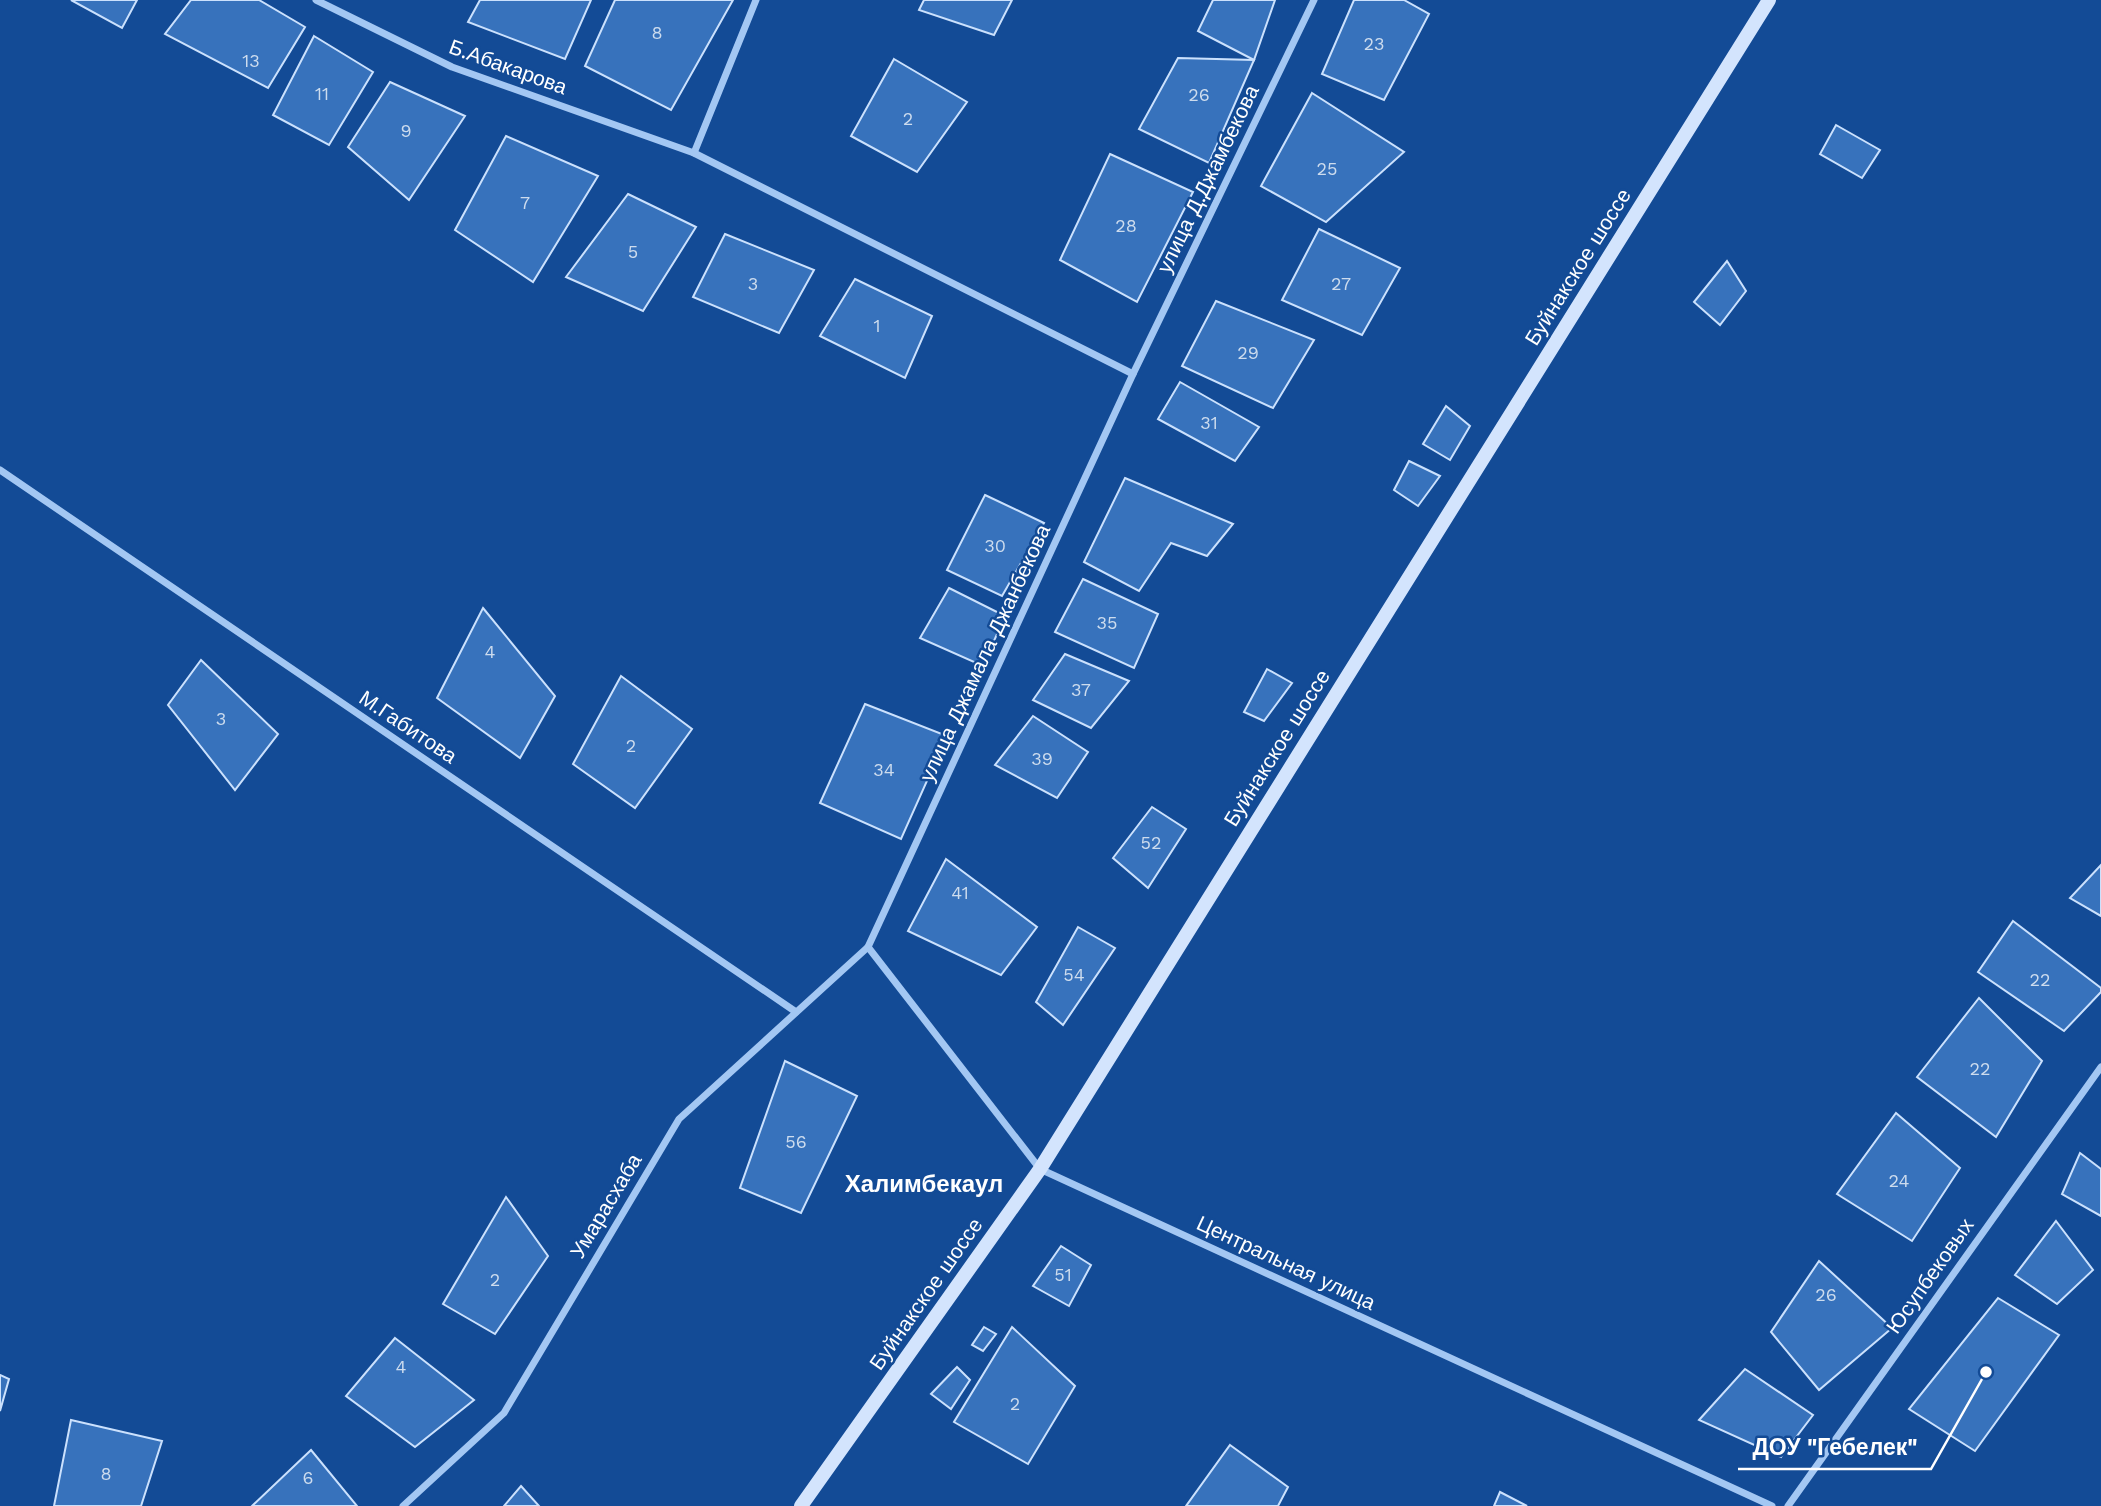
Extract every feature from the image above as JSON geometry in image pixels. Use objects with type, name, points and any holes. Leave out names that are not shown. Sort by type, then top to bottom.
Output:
[{"type":"main road","name":"Буйнакское шоссе","points":[[802,1506],[1040,1169],[1769,0]]},
{"type":"street","name":"Б.Абакарова","points":[[316,0],[452,67],[694,153],[1133,374]]},
{"type":"street","points":[[694,153],[756,0]]},
{"type":"street","name":"улица Д.Джамбекова","points":[[1133,374],[1314,0]]},
{"type":"street","name":"улица Джамала Джанбекова","points":[[868,947],[1133,374]]},
{"type":"street","name":"М.Габитова","points":[[0,470],[796,1012]]},
{"type":"street","name":"Центральная улица","points":[[868,947],[1040,1169],[1772,1506]]},
{"type":"street","name":"Умарасхаба","points":[[402,1506],[503,1413],[678,1119],[868,947]]},
{"type":"street","name":"Юсупбековых","points":[[1788,1506],[2101,1067]]},
{"type":"building","points":[[71,0],[137,0],[122,28]]},
{"type":"building","points":[[191,0],[259,0],[305,27],[268,88],[165,34]]},
{"type":"building","points":[[480,0],[591,0],[565,59],[468,22]]},
{"type":"building","points":[[615,0],[733,0],[671,110],[585,66]]},
{"type":"building","points":[[924,0],[1012,0],[994,35],[919,10]]},
{"type":"building","points":[[1213,0],[1275,0],[1254,60],[1198,31]]},
{"type":"building","points":[[1354,0],[1404,0],[1429,14],[1384,100],[1322,74]]},
{"type":"building","points":[[314,36],[373,72],[329,145],[273,115]]},
{"type":"building","points":[[1178,58],[1254,60],[1209,163],[1139,129]]},
{"type":"building","points":[[894,59],[967,102],[917,172],[851,136]]},
{"type":"building","points":[[390,82],[465,116],[409,200],[348,147]]},
{"type":"building","points":[[1312,93],[1404,152],[1326,222],[1261,186]]},
{"type":"building","points":[[1836,125],[1880,150],[1862,178],[1820,154]]},
{"type":"building","points":[[506,136],[598,176],[533,282],[455,230]]},
{"type":"building","points":[[1110,154],[1193,192],[1137,302],[1060,260]]},
{"type":"building","points":[[628,194],[696,227],[643,311],[566,277]]},
{"type":"building","points":[[1319,229],[1400,268],[1362,335],[1282,300]]},
{"type":"building","points":[[725,234],[814,270],[779,333],[693,297]]},
{"type":"building","points":[[1727,261],[1746,291],[1720,325],[1694,302]]},
{"type":"building","points":[[855,279],[932,316],[905,378],[820,336]]},
{"type":"building","points":[[1216,301],[1314,340],[1273,408],[1182,366]]},
{"type":"building","points":[[1180,382],[1259,427],[1235,461],[1158,419]]},
{"type":"building","points":[[1446,406],[1470,426],[1450,460],[1423,444]]},
{"type":"building","points":[[1409,461],[1440,476],[1418,506],[1394,490]]},
{"type":"building","points":[[1125,478],[1233,524],[1207,556],[1171,543],[1139,591],[1084,562]]},
{"type":"building","points":[[985,495],[1044,523],[1002,596],[947,570]]},
{"type":"building","points":[[1083,579],[1158,614],[1134,668],[1055,632]]},
{"type":"building","points":[[949,588],[1005,616],[983,666],[920,638]]},
{"type":"building","points":[[483,608],[555,696],[520,758],[437,698]]},
{"type":"building","points":[[1065,654],[1129,681],[1091,728],[1033,700]]},
{"type":"building","points":[[201,660],[278,734],[235,790],[168,705]]},
{"type":"building","points":[[1267,669],[1292,683],[1264,721],[1244,712]]},
{"type":"building","points":[[621,676],[692,729],[635,808],[573,764]]},
{"type":"building","points":[[865,704],[947,736],[901,839],[820,803]]},
{"type":"building","points":[[1033,716],[1088,752],[1057,798],[995,765]]},
{"type":"building","points":[[1152,807],[1186,829],[1148,888],[1113,858]]},
{"type":"building","points":[[946,859],[1037,927],[1001,975],[908,931]]},
{"type":"building","points":[[2101,865],[2101,916],[2070,898]]},
{"type":"building","points":[[2013,921],[2101,988],[2101,992],[2064,1031],[1978,972]]},
{"type":"building","points":[[1078,927],[1115,948],[1063,1025],[1036,1002]]},
{"type":"building","points":[[1979,998],[2042,1061],[1996,1137],[1917,1077]]},
{"type":"building","points":[[785,1061],[857,1096],[801,1213],[740,1188]]},
{"type":"building","points":[[1896,1113],[1960,1168],[1912,1241],[1837,1194]]},
{"type":"building","points":[[2080,1153],[2101,1169],[2101,1216],[2062,1194]]},
{"type":"building","points":[[506,1197],[548,1256],[495,1334],[443,1304]]},
{"type":"building","points":[[2056,1221],[2093,1270],[2057,1304],[2015,1275]]},
{"type":"building","points":[[1061,1246],[1091,1265],[1069,1306],[1033,1286]]},
{"type":"building","points":[[1819,1261],[1892,1328],[1819,1390],[1771,1332]]},
{"type":"building","points":[[1998,1298],[2059,1335],[1975,1451],[1909,1409]]},
{"type":"building","points":[[984,1327],[996,1334],[983,1351],[972,1345]]},
{"type":"building","points":[[1012,1327],[1075,1386],[1028,1464],[954,1422]]},
{"type":"building","points":[[395,1338],[474,1400],[415,1447],[346,1396]]},
{"type":"building","points":[[957,1367],[970,1380],[951,1409],[931,1394]]},
{"type":"building","points":[[1745,1369],[1813,1415],[1781,1457],[1699,1420]]},
{"type":"building","points":[[0,1375],[9,1379],[0,1411]]},
{"type":"building","points":[[71,1420],[162,1441],[141,1506],[54,1506]]},
{"type":"building","points":[[1230,1445],[1288,1487],[1278,1506],[1186,1506]]},
{"type":"building","points":[[311,1450],[357,1506],[252,1506]]},
{"type":"building","points":[[521,1486],[539,1506],[504,1506]]},
{"type":"building","points":[[1500,1492],[1527,1506],[1494,1506]]},
{"type":"place","name":"ДОУ \"Гебелек\"","points":[[1986,1372]]},
{"type":"district","name":"Халимбекаул","points":[[924,1184]]}]
